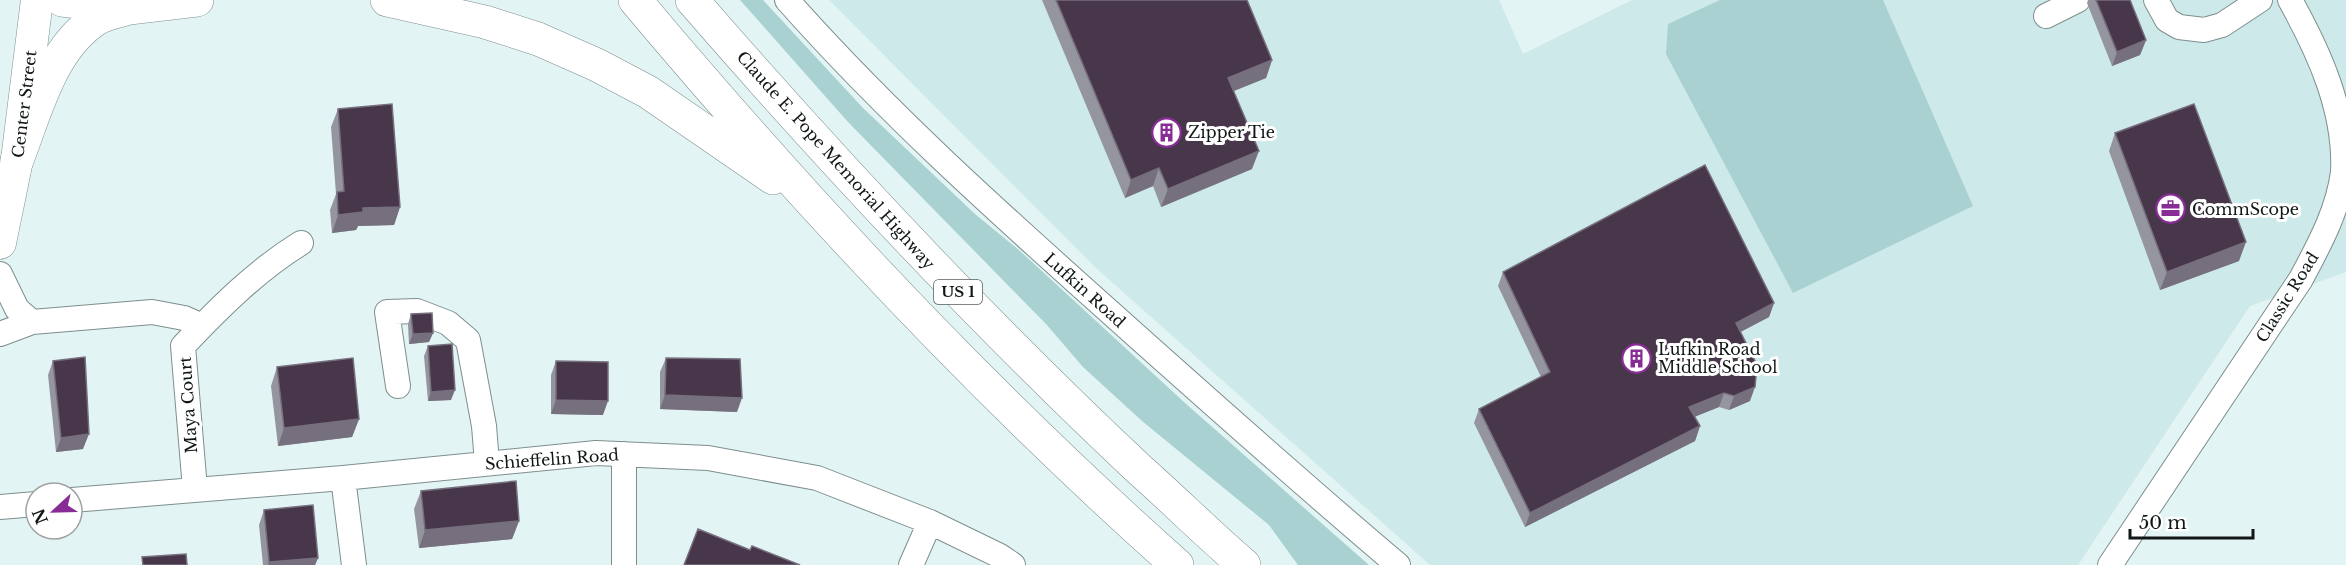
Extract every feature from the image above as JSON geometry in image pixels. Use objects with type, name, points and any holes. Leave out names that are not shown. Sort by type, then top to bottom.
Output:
[{"type":"highway","points":[[62,0],[129,8]]},
{"type":"highway","points":[[18,160],[58,60],[78,35],[99,17],[129,8],[197,0]]},
{"type":"highway","points":[[387,0],[485,22],[538,39],[597,65],[648,92],[815,207]]},
{"type":"highway","name":"US 1","points":[[635,0],[715,95],[815,207],[876,271],[1015,412],[1178,565]]},
{"type":"highway","name":"Claude E. Pope Memorial Highway","points":[[692,0],[833,161],[976,312],[1086,419],[1244,565]]},
{"type":"main road","name":"Center Street","points":[[0,243],[18,160],[37,0]]},
{"type":"street","name":"Lufkin Road","points":[[787,0],[866,84],[985,201],[1280,465],[1398,565]]},
{"type":"street","points":[[2046,16],[2078,0]]},
{"type":"street","points":[[2156,0],[2167,20],[2179,27],[2204,30],[2222,25],[2260,0]]},
{"type":"street","name":"Classic Road","points":[[2110,565],[2301,279],[2325,235],[2335,206],[2343,172],[2342,132],[2335,94],[2290,0]]},
{"type":"street","name":"Maya Court","points":[[195,489],[183,346],[279,256],[301,243]]},
{"type":"street","points":[[0,274],[17,309],[32,322]]},
{"type":"street","points":[[398,386],[387,312],[417,311],[448,323],[468,340],[484,426],[487,463]]},
{"type":"street","points":[[0,334],[32,322],[152,312],[184,318],[202,326]]},
{"type":"street","name":"Schieffelin Road","points":[[84,499],[343,478],[596,453],[708,458],[817,478],[930,522],[1000,556],[1013,565]]},
{"type":"street","points":[[624,454],[624,565]]},
{"type":"street","points":[[343,478],[354,565]]},
{"type":"street","points":[[0,507],[24,505]]},
{"type":"street","points":[[911,565],[930,522]]},
{"type":"shaded area","points":[[740,0],[763,0],[863,108],[975,214],[1019,250],[1185,403],[1369,565],[1298,565],[1269,525],[1142,421],[1083,367],[1046,324],[848,122]]},
{"type":"shaded area","points":[[829,0],[1499,0],[1523,54],[1632,0],[2346,0],[2346,272],[2250,306],[2078,565],[1430,565],[1096,268]]},
{"type":"shaded area","points":[[1720,0],[1883,0],[1973,206],[1793,293],[1666,54],[1668,24]]},
{"type":"building","name":"Zipper Tie","points":[[1056,0],[1247,0],[1272,60],[1228,78],[1259,151],[1168,189],[1159,168],[1131,180]]},
{"type":"building","points":[[2096,0],[2130,0],[2146,40],[2117,52]]},
{"type":"building","points":[[392,104],[400,207],[363,208],[363,212],[338,215],[337,192],[344,191],[338,109]]},
{"type":"building","points":[[2194,104],[2246,242],[2167,272],[2115,133]]},
{"type":"building","name":"Lufkin Road Middle School","points":[[1705,165],[1774,303],[1736,323],[1757,365],[1755,387],[1734,396],[1724,393],[1689,407],[1700,426],[1530,513],[1479,409],[1550,372],[1503,272]]},
{"type":"building","points":[[432,313],[433,333],[413,334],[411,314]]},
{"type":"building","points":[[452,344],[455,390],[431,392],[428,346]]},
{"type":"building","points":[[85,357],[89,434],[61,438],[53,361]]},
{"type":"building","points":[[353,358],[359,419],[284,428],[277,367]]},
{"type":"building","points":[[666,358],[740,359],[742,398],[665,395]]},
{"type":"building","points":[[556,361],[608,362],[608,401],[556,400]]},
{"type":"building","points":[[516,481],[519,521],[425,530],[421,491]]},
{"type":"building","points":[[313,505],[318,558],[269,562],[264,510]]},
{"type":"building","points":[[698,529],[750,550],[752,546],[800,565],[684,565]]},
{"type":"building","points":[[186,554],[187,565],[143,565],[142,557]]},
{"type":"place","name":"Zipper Tie","points":[[1167,132]]},
{"type":"place","name":"CommScope","points":[[2171,209]]},
{"type":"place","name":"Lufkin Road Middle School","points":[[1637,358]]}]
